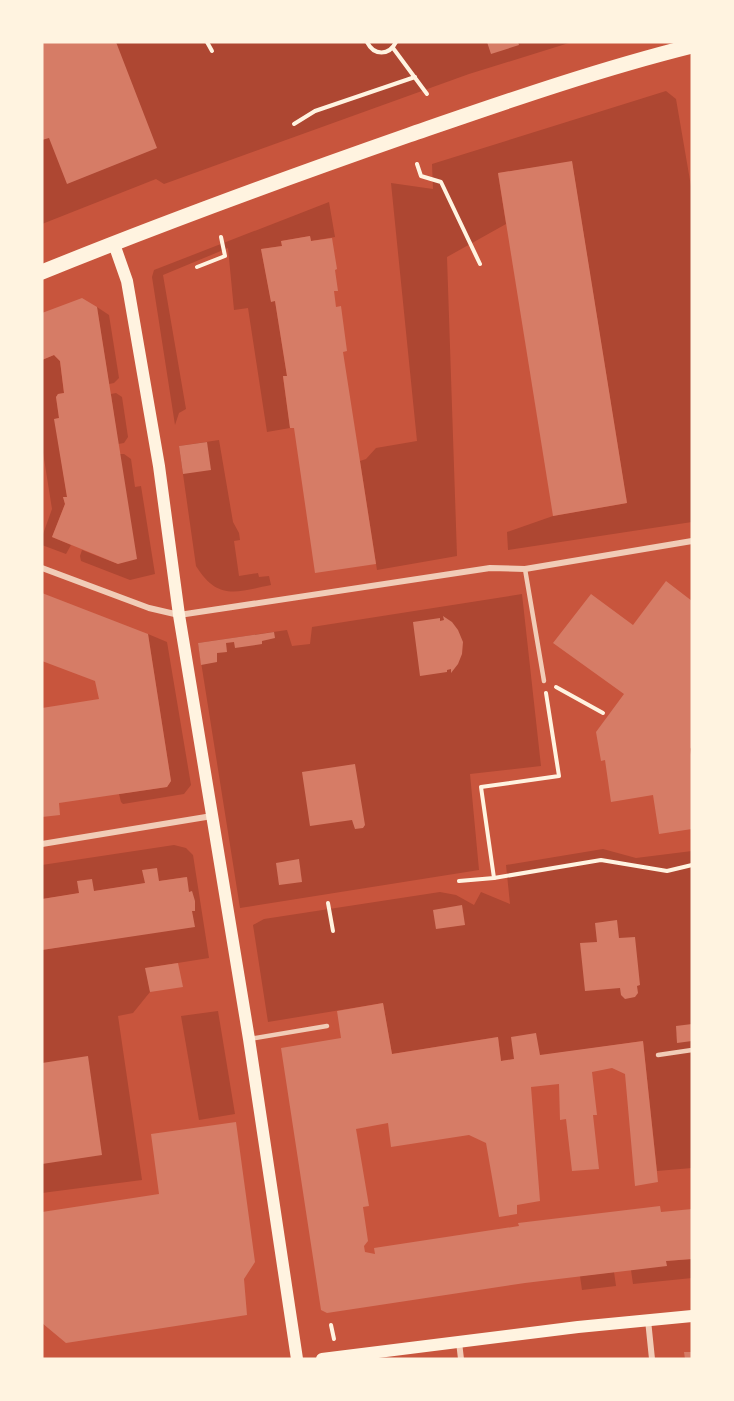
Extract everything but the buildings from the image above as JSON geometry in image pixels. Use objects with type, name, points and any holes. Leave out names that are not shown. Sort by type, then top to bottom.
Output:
[{"type":"main road","points":[[42,272],[309,170],[466,116],[692,46]]},
{"type":"main road","points":[[114,244],[127,282],[159,466],[179,615],[249,1039],[297,1359]]},
{"type":"main road","points":[[322,1359],[692,1316]]},
{"type":"street","points":[[42,568],[149,608],[179,615],[490,568],[525,569],[692,541]]},
{"type":"street","points":[[42,844],[212,816]]},
{"type":"street","points":[[648,1320],[652,1359]]},
{"type":"street","points":[[459,1342],[460,1359]]},
{"type":"lane","points":[[525,569],[544,681]]},
{"type":"lane","points":[[249,1039],[327,1026]]},
{"type":"lane","points":[[658,1055],[692,1050]]},
{"type":"path","points":[[207,42],[212,51]]},
{"type":"path","points":[[367,42],[372,50],[379,54],[387,53],[396,42]]},
{"type":"path","points":[[393,48],[427,94]]},
{"type":"path","points":[[294,124],[315,111],[415,77]]},
{"type":"path","points":[[417,164],[421,176],[441,182],[480,264]]},
{"type":"path","points":[[197,267],[225,256],[221,237]]},
{"type":"path","points":[[544,681],[603,713]]},
{"type":"path","points":[[494,878],[481,787],[559,776],[544,681]]},
{"type":"path","points":[[459,881],[494,878],[601,860],[667,871],[692,865]]},
{"type":"path","points":[[328,903],[333,931]]},
{"type":"shaded area","points":[[42,42],[572,42],[469,74],[164,184],[156,179],[42,224]]},
{"type":"shaded area","points":[[666,91],[676,99],[692,192],[692,522],[508,550],[507,532],[553,516],[627,503],[572,162],[498,173],[506,224],[447,257],[457,556],[377,570],[360,461],[366,459],[376,448],[417,441],[391,183],[433,189],[432,164]]},
{"type":"shaded area","points":[[329,202],[335,237],[311,241],[310,236],[281,241],[282,246],[261,249],[271,301],[275,301],[287,376],[283,377],[290,428],[267,432],[248,308],[234,310],[228,248],[163,275],[186,409],[179,413],[175,425],[152,277],[154,270]]},
{"type":"shaded area","points":[[97,307],[109,315],[119,378],[109,384]]},
{"type":"shaded area","points":[[54,355],[60,361],[64,393],[56,397],[59,418],[55,419],[67,497],[63,497],[65,504],[52,537],[71,545],[66,554],[42,545],[42,537],[52,509],[42,446],[42,360]]},
{"type":"shaded area","points":[[116,393],[122,397],[128,437],[124,443],[118,444],[111,394]]},
{"type":"shaded area","points":[[219,440],[233,522],[239,533],[240,540],[234,541],[239,576],[258,573],[259,577],[269,576],[271,585],[238,591],[220,589],[212,585],[196,566],[179,446]]},
{"type":"shaded area","points":[[120,454],[131,459],[135,487],[141,486],[155,574],[130,580],[81,561],[80,556],[82,550],[118,564]]},
{"type":"shaded area","points":[[522,594],[541,766],[470,774],[479,870],[240,908],[198,643],[287,630],[292,646],[310,644],[312,627]]},
{"type":"shaded area","points":[[148,634],[167,642],[191,785],[184,794],[123,804],[119,794],[167,787],[171,781]]},
{"type":"shaded area","points":[[174,845],[186,848],[193,855],[209,958],[146,968],[150,992],[133,1013],[118,1016],[142,1180],[42,1193],[42,950],[194,926],[186,877],[42,899],[42,865]]},
{"type":"shaded area","points":[[603,849],[636,858],[692,851],[692,1168],[657,1171],[643,1041],[501,1061],[498,1037],[392,1054],[383,1003],[268,1022],[253,925],[264,919],[440,892],[456,895],[474,905],[481,892],[510,904],[506,865]]},
{"type":"shaded area","points":[[218,1011],[235,1114],[199,1120],[181,1016]]},
{"type":"shaded area","points":[[692,1259],[692,1278],[633,1284],[631,1270],[666,1261]]},
{"type":"shaded area","points":[[614,1272],[616,1286],[582,1290],[580,1276]]}]
